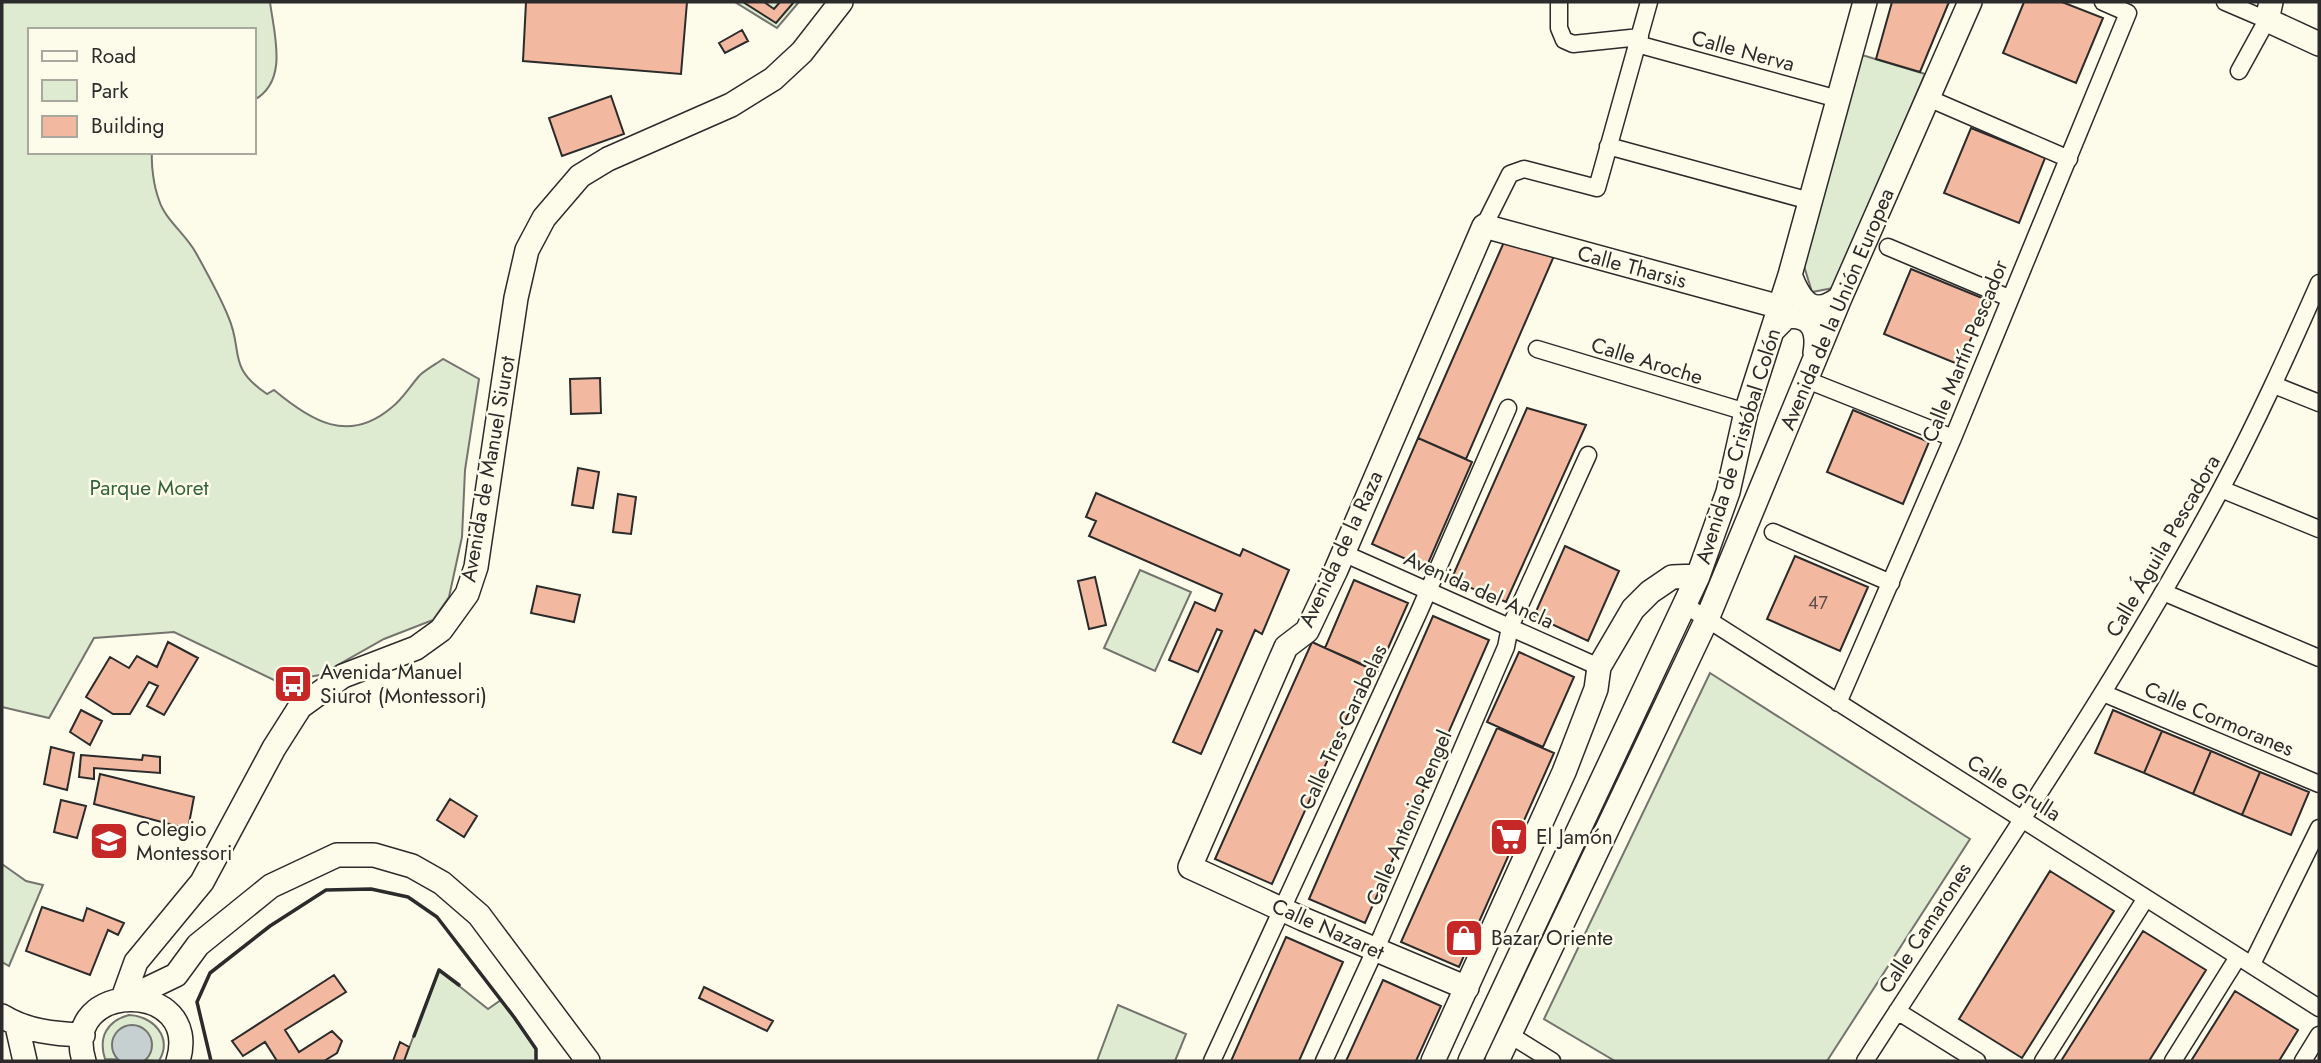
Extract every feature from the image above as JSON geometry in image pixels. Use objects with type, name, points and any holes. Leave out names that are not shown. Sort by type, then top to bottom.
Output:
[{"type":"street","name":"Avenida de Manuel Siurot","points":[[126,998],[136,962],[202,882],[274,748],[300,707],[343,676],[416,648],[441,630],[467,594],[476,567],[516,298],[527,250],[544,218],[580,176],[608,159],[731,105],[773,79],[802,52],[841,2]]},
{"type":"street","points":[[1559,2],[1559,28],[1564,40],[1573,44],[1638,40]]},
{"type":"street","points":[[1484,226],[1510,174],[1524,169],[1597,188],[1649,2]]},
{"type":"street","name":"Avenida de Cristóbal Colón","points":[[1470,1061],[1698,576],[1728,492],[1746,412],[1790,275],[1865,2]]},
{"type":"street","name":"Avenida de la Unión Europea","points":[[1707,619],[1840,298],[1970,2]]},
{"type":"street","name":"Calle Martín Pescador","points":[[1838,703],[1953,438],[2128,13],[2103,2]]},
{"type":"street","points":[[2225,2],[2269,11],[2319,44]]},
{"type":"street","points":[[2239,71],[2269,11]]},
{"type":"street","name":"Calle Nerva","points":[[1638,40],[1838,99]]},
{"type":"street","points":[[1928,98],[2069,159]]},
{"type":"street","points":[[1608,146],[1810,201]]},
{"type":"street","name":"Calle Tharsis","points":[[1484,226],[1780,307]]},
{"type":"street","name":"Avenida de la Raza","points":[[1190,867],[1286,647],[1307,631],[1343,553],[1484,226]]},
{"type":"street","points":[[1888,247],[2009,298]]},
{"type":"street","points":[[1790,275],[1797,292],[1812,306],[1823,307],[1840,298]]},
{"type":"street","name":"Calle Águila Pescadora","points":[[2021,817],[2103,692],[2221,489],[2274,385],[2319,283]]},
{"type":"street","points":[[1773,330],[1786,317],[1805,318],[1814,325],[1817,339],[1810,372],[1953,438]]},
{"type":"street","name":"Calle Aroche","points":[[1536,349],[1746,412]]},
{"type":"street","points":[[2274,385],[2319,403]]},
{"type":"street","name":"Calle Tres Carabelas","points":[[1212,1061],[1429,591],[1508,408]]},
{"type":"street","name":"Calle Antonio Rengel","points":[[1324,1061],[1506,647],[1510,627],[1588,455]]},
{"type":"street","points":[[2221,489],[2319,529]]},
{"type":"street","points":[[1773,532],[1891,583]]},
{"type":"street","name":"Avenida del Ancla","points":[[1343,553],[1598,667]]},
{"type":"street","points":[[1433,1061],[1564,772],[1596,689],[1598,667],[1633,610],[1650,592],[1672,577],[1698,576]]},
{"type":"street","points":[[2163,592],[2319,658]]},
{"type":"street","name":"Calle Grulla","points":[[1685,605],[2319,1008]]},
{"type":"street","points":[[1497,1061],[1707,619]]},
{"type":"street","name":"Calle Cormoranes","points":[[2103,692],[2319,784]]},
{"type":"street","name":"Calle Camarones","points":[[1865,1061],[2021,817]]},
{"type":"street","points":[[2173,1061],[2245,961],[2319,828]]},
{"type":"street","points":[[65,1061],[83,1046],[97,1011],[176,975],[198,945],[271,886],[306,867],[337,855],[374,855],[412,866],[442,883],[479,915],[588,1061]]},
{"type":"street","name":"Calle Nazaret","points":[[1190,867],[1467,988]]},
{"type":"street","points":[[2043,1061],[2146,898]]},
{"type":"street","points":[[172,1019],[176,975]]},
{"type":"street","points":[[126,998],[146,999],[160,1007],[172,1019],[180,1035],[178,1061]]},
{"type":"street","points":[[1897,1011],[1977,1061]]},
{"type":"street","points":[[9,1021],[60,1035],[83,1046]]},
{"type":"street","points":[[9,1021],[25,1061]]},
{"type":"street","points":[[1510,1035],[1552,1061]]},
{"type":"street","points":[[2302,1061],[2319,1035]]},
{"type":"green space","name":"Parque Moret","points":[[2,2],[270,2],[277,56],[272,81],[265,92],[256,99],[256,28],[28,28],[28,154],[152,154],[154,183],[162,207],[192,246],[217,292],[233,329],[241,367],[254,384],[267,394],[274,390],[316,419],[345,426],[360,425],[375,419],[403,397],[420,375],[443,359],[479,379],[465,470],[462,537],[449,597],[433,620],[384,639],[320,675],[278,682],[174,632],[94,638],[49,718],[2,707]]},
{"type":"green space","points":[[735,2],[799,2],[777,28]]},
{"type":"green space","points":[[1862,55],[1925,74],[1833,288],[1812,292],[1804,266]]},
{"type":"green space","points":[[1140,570],[1191,592],[1155,671],[1104,648]]},
{"type":"green space","points":[[1710,673],[1970,839],[1827,1061],[1615,1061],[1544,1019]]},
{"type":"green space","points":[[2,864],[26,881],[43,885],[9,966],[2,962]]},
{"type":"green space","points":[[439,970],[488,1009],[501,1000],[536,1049],[536,1061],[404,1061]]},
{"type":"green space","points":[[1118,1005],[1186,1034],[1175,1061],[1097,1061]]},
{"type":"green space","points":[[129,1015],[146,1019],[158,1029],[164,1044],[159,1061],[105,1059],[103,1044],[106,1031],[115,1021]]},
{"type":"shaded area","points":[[124,1027],[140,1027],[150,1037],[150,1053],[140,1063],[124,1063],[114,1053],[114,1037]]},
{"type":"building","points":[[526,2],[687,2],[681,74],[523,61]]},
{"type":"building","points":[[743,2],[764,2],[774,9],[780,2],[794,2],[776,23]]},
{"type":"building","points":[[1892,2],[1949,2],[1920,72],[1876,59]]},
{"type":"building","points":[[2024,2],[2062,2],[2103,18],[2076,83],[2003,53]]},
{"type":"building","points":[[742,30],[748,41],[725,53],[719,43]]},
{"type":"building","points":[[611,96],[624,134],[562,156],[549,118]]},
{"type":"building","points":[[1971,128],[2045,158],[2019,223],[1944,193]]},
{"type":"building","points":[[1504,242],[1554,256],[1466,459],[1418,438]]},
{"type":"building","points":[[1911,269],[1987,300],[1960,365],[1884,334]]},
{"type":"building","points":[[600,378],[601,413],[571,414],[570,379]]},
{"type":"building","points":[[1527,408],[1586,425],[1506,602],[1451,580]]},
{"type":"building","points":[[1853,410],[1929,442],[1903,504],[1827,472]]},
{"type":"building","points":[[1418,438],[1472,462],[1426,568],[1372,544]]},
{"type":"building","points":[[578,468],[599,472],[593,508],[572,505]]},
{"type":"building","points":[[1096,493],[1240,556],[1243,549],[1289,570],[1262,634],[1255,630],[1201,754],[1173,742],[1222,631],[1217,629],[1198,672],[1169,660],[1195,602],[1215,611],[1222,594],[1089,536],[1096,521],[1086,517]]},
{"type":"building","points":[[618,494],[636,497],[631,534],[613,532]]},
{"type":"building","points":[[1565,546],[1619,571],[1588,641],[1534,616]]},
{"type":"building","points":[[1795,556],[1868,587],[1840,651],[1767,619]]},
{"type":"building","points":[[1095,577],[1106,625],[1089,629],[1078,581]]},
{"type":"building","points":[[1354,580],[1408,603],[1378,671],[1325,648]]},
{"type":"building","points":[[537,586],[580,595],[574,622],[531,613]]},
{"type":"building","points":[[1433,616],[1489,640],[1365,923],[1309,899]]},
{"type":"building","points":[[168,642],[198,658],[164,715],[147,706],[158,686],[149,682],[130,714],[113,714],[86,697],[110,657],[129,668],[137,656],[157,667]]},
{"type":"building","points":[[1312,642],[1369,668],[1272,884],[1215,859]]},
{"type":"building","points":[[1519,652],[1574,677],[1543,747],[1487,722]]},
{"type":"building","points":[[81,710],[102,721],[90,745],[70,732]]},
{"type":"building","points":[[2113,710],[2162,731],[2144,773],[2095,753]]},
{"type":"building","points":[[1497,728],[1554,753],[1459,967],[1401,942]]},
{"type":"building","points":[[2162,731],[2211,751],[2193,794],[2144,773]]},
{"type":"building","points":[[51,747],[74,753],[67,790],[44,784]]},
{"type":"building","points":[[2211,751],[2260,772],[2242,815],[2193,794]]},
{"type":"building","points":[[81,755],[142,760],[143,755],[160,757],[160,773],[94,768],[94,779],[79,777]]},
{"type":"building","points":[[2260,772],[2309,792],[2291,835],[2242,815]]},
{"type":"building","points":[[100,774],[194,797],[188,829],[94,804]]},
{"type":"building","points":[[450,799],[477,816],[464,837],[437,820]]},
{"type":"building","points":[[61,800],[86,806],[77,838],[54,832]]},
{"type":"building","points":[[2050,871],[2114,911],[2022,1058],[1959,1019]]},
{"type":"building","points":[[42,907],[83,921],[87,908],[124,923],[118,935],[108,930],[90,975],[26,951]]},
{"type":"building","points":[[2143,931],[2206,970],[2149,1061],[2061,1061]]},
{"type":"building","points":[[1286,937],[1343,962],[1299,1061],[1231,1061]]},
{"type":"building","points":[[334,975],[346,992],[285,1030],[299,1052],[332,1031],[342,1041],[337,1053],[324,1061],[277,1061],[265,1042],[243,1056],[232,1041]]},
{"type":"building","points":[[1383,980],[1441,1006],[1416,1061],[1346,1061]]},
{"type":"building","points":[[704,987],[773,1021],[767,1031],[699,998]]},
{"type":"building","points":[[2235,991],[2298,1030],[2279,1061],[2191,1061]]},
{"type":"building","points":[[400,1042],[409,1047],[404,1061],[393,1061]]},
{"type":"wall","points":[[211,1061],[197,1002],[210,973],[270,926],[326,890],[371,889],[408,897],[437,917],[514,1017],[536,1049],[536,1061]]},
{"type":"wall","points":[[414,1036],[439,970],[459,985]]},
{"type":"place","name":"Avenida Manuel Siurot (Montessori)","points":[[293,684]]},
{"type":"place","name":"El Jamón","points":[[1509,837]]},
{"type":"place","name":"Colegio Montessori","points":[[109,841]]},
{"type":"place","name":"Bazar Oriente","points":[[1464,938]]}]
